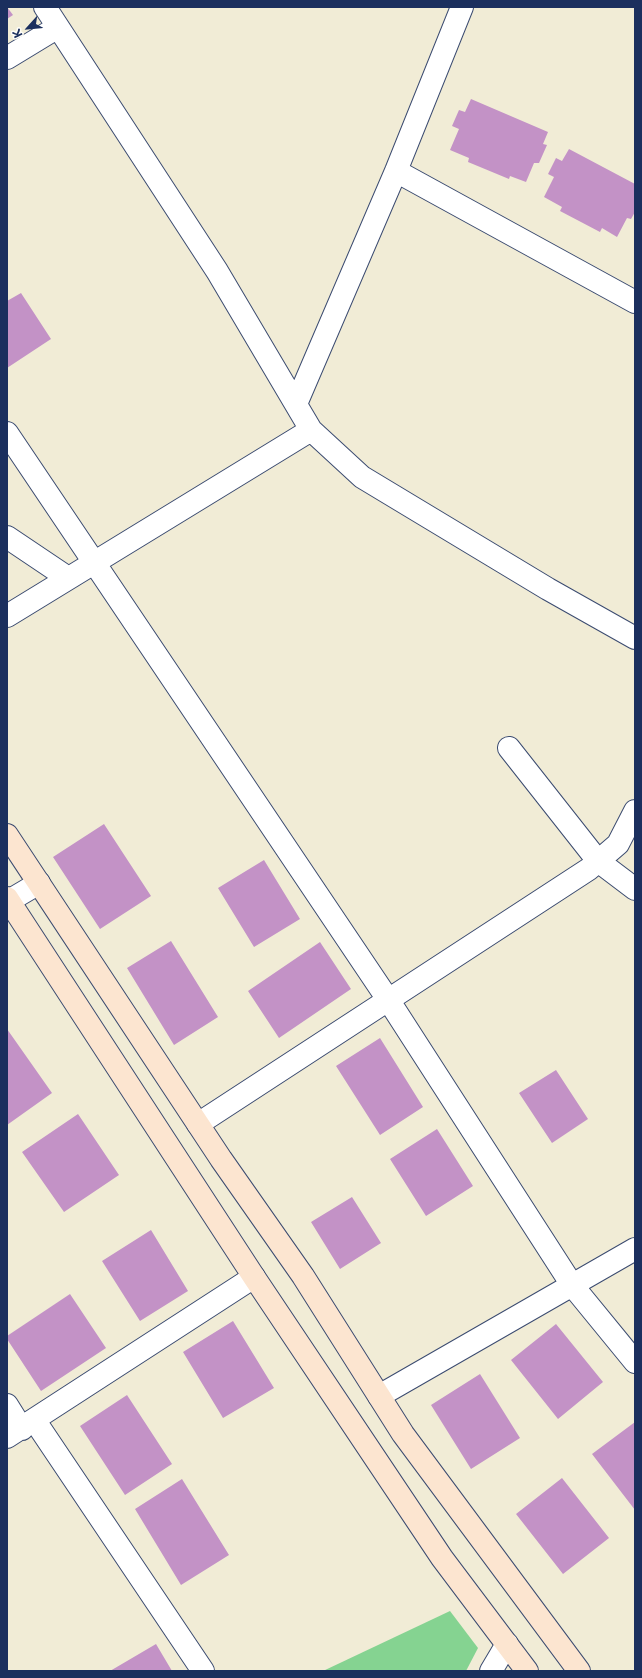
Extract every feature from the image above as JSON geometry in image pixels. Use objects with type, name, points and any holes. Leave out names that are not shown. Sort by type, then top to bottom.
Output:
[{"type":"street","points":[[45,7],[217,271],[311,430],[362,477],[548,589],[635,638]]},
{"type":"street","points":[[296,404],[396,171],[462,7]]},
{"type":"street","points":[[7,58],[58,27]]},
{"type":"street","points":[[396,171],[635,302]]},
{"type":"street","points":[[7,616],[311,430]]},
{"type":"street","points":[[7,433],[389,1001],[572,1285],[635,1362]]},
{"type":"street","points":[[7,536],[68,578]]},
{"type":"street","points":[[509,748],[598,861],[635,889]]},
{"type":"street","points":[[198,1124],[389,1001],[589,869],[618,844],[635,811]]},
{"type":"street","points":[[7,835],[198,1124],[303,1276],[403,1434],[579,1671]]},
{"type":"street","points":[[39,883],[8,900],[254,1277],[442,1558],[528,1671]]},
{"type":"street","points":[[379,1396],[635,1249]]},
{"type":"street","points":[[21,1429],[254,1277]]},
{"type":"street","points":[[7,1405],[21,1429],[203,1671]]},
{"type":"street","points":[[492,1671],[507,1644]]},
{"type":"green space","points":[[450,1611],[478,1648],[466,1671],[323,1671]]},
{"type":"building","points":[[7,7],[13,15],[7,19]]},
{"type":"building","points":[[471,99],[548,132],[543,144],[547,145],[539,163],[534,163],[526,182],[510,176],[509,179],[468,162],[469,158],[450,150],[459,129],[452,126],[459,110],[465,112]]},
{"type":"building","points":[[569,149],[635,184],[635,212],[631,219],[627,218],[617,237],[602,228],[600,232],[560,211],[562,207],[544,197],[554,177],[548,174],[556,158],[562,161]]},
{"type":"building","points":[[21,293],[51,339],[7,368],[7,301]]},
{"type":"building","points":[[104,824],[151,896],[100,929],[53,857]]},
{"type":"building","points":[[264,860],[300,919],[254,947],[218,888]]},
{"type":"building","points":[[171,941],[218,1017],[174,1045],[127,968]]},
{"type":"building","points":[[320,942],[351,989],[279,1038],[248,991]]},
{"type":"building","points":[[7,1029],[52,1093],[7,1125]]},
{"type":"building","points":[[380,1038],[423,1107],[380,1135],[336,1066]]},
{"type":"building","points":[[556,1070],[588,1119],[552,1143],[519,1093]]},
{"type":"building","points":[[78,1114],[119,1175],[64,1212],[22,1152]]},
{"type":"building","points":[[437,1129],[473,1186],[426,1216],[390,1159]]},
{"type":"building","points":[[352,1197],[381,1243],[340,1269],[311,1222]]},
{"type":"building","points":[[151,1230],[188,1291],[140,1321],[102,1261]]},
{"type":"building","points":[[70,1294],[106,1348],[41,1391],[7,1339],[7,1336]]},
{"type":"building","points":[[233,1321],[274,1388],[223,1418],[183,1352]]},
{"type":"building","points":[[556,1324],[603,1382],[558,1419],[511,1360]]},
{"type":"building","points":[[480,1374],[520,1438],[471,1469],[431,1405]]},
{"type":"building","points":[[127,1395],[172,1464],[125,1495],[80,1426]]},
{"type":"building","points":[[635,1422],[635,1510],[592,1454]]},
{"type":"building","points":[[562,1478],[609,1538],[563,1574],[516,1514]]},
{"type":"building","points":[[182,1479],[229,1555],[181,1585],[135,1509]]},
{"type":"building","points":[[156,1644],[172,1671],[110,1671]]}]
